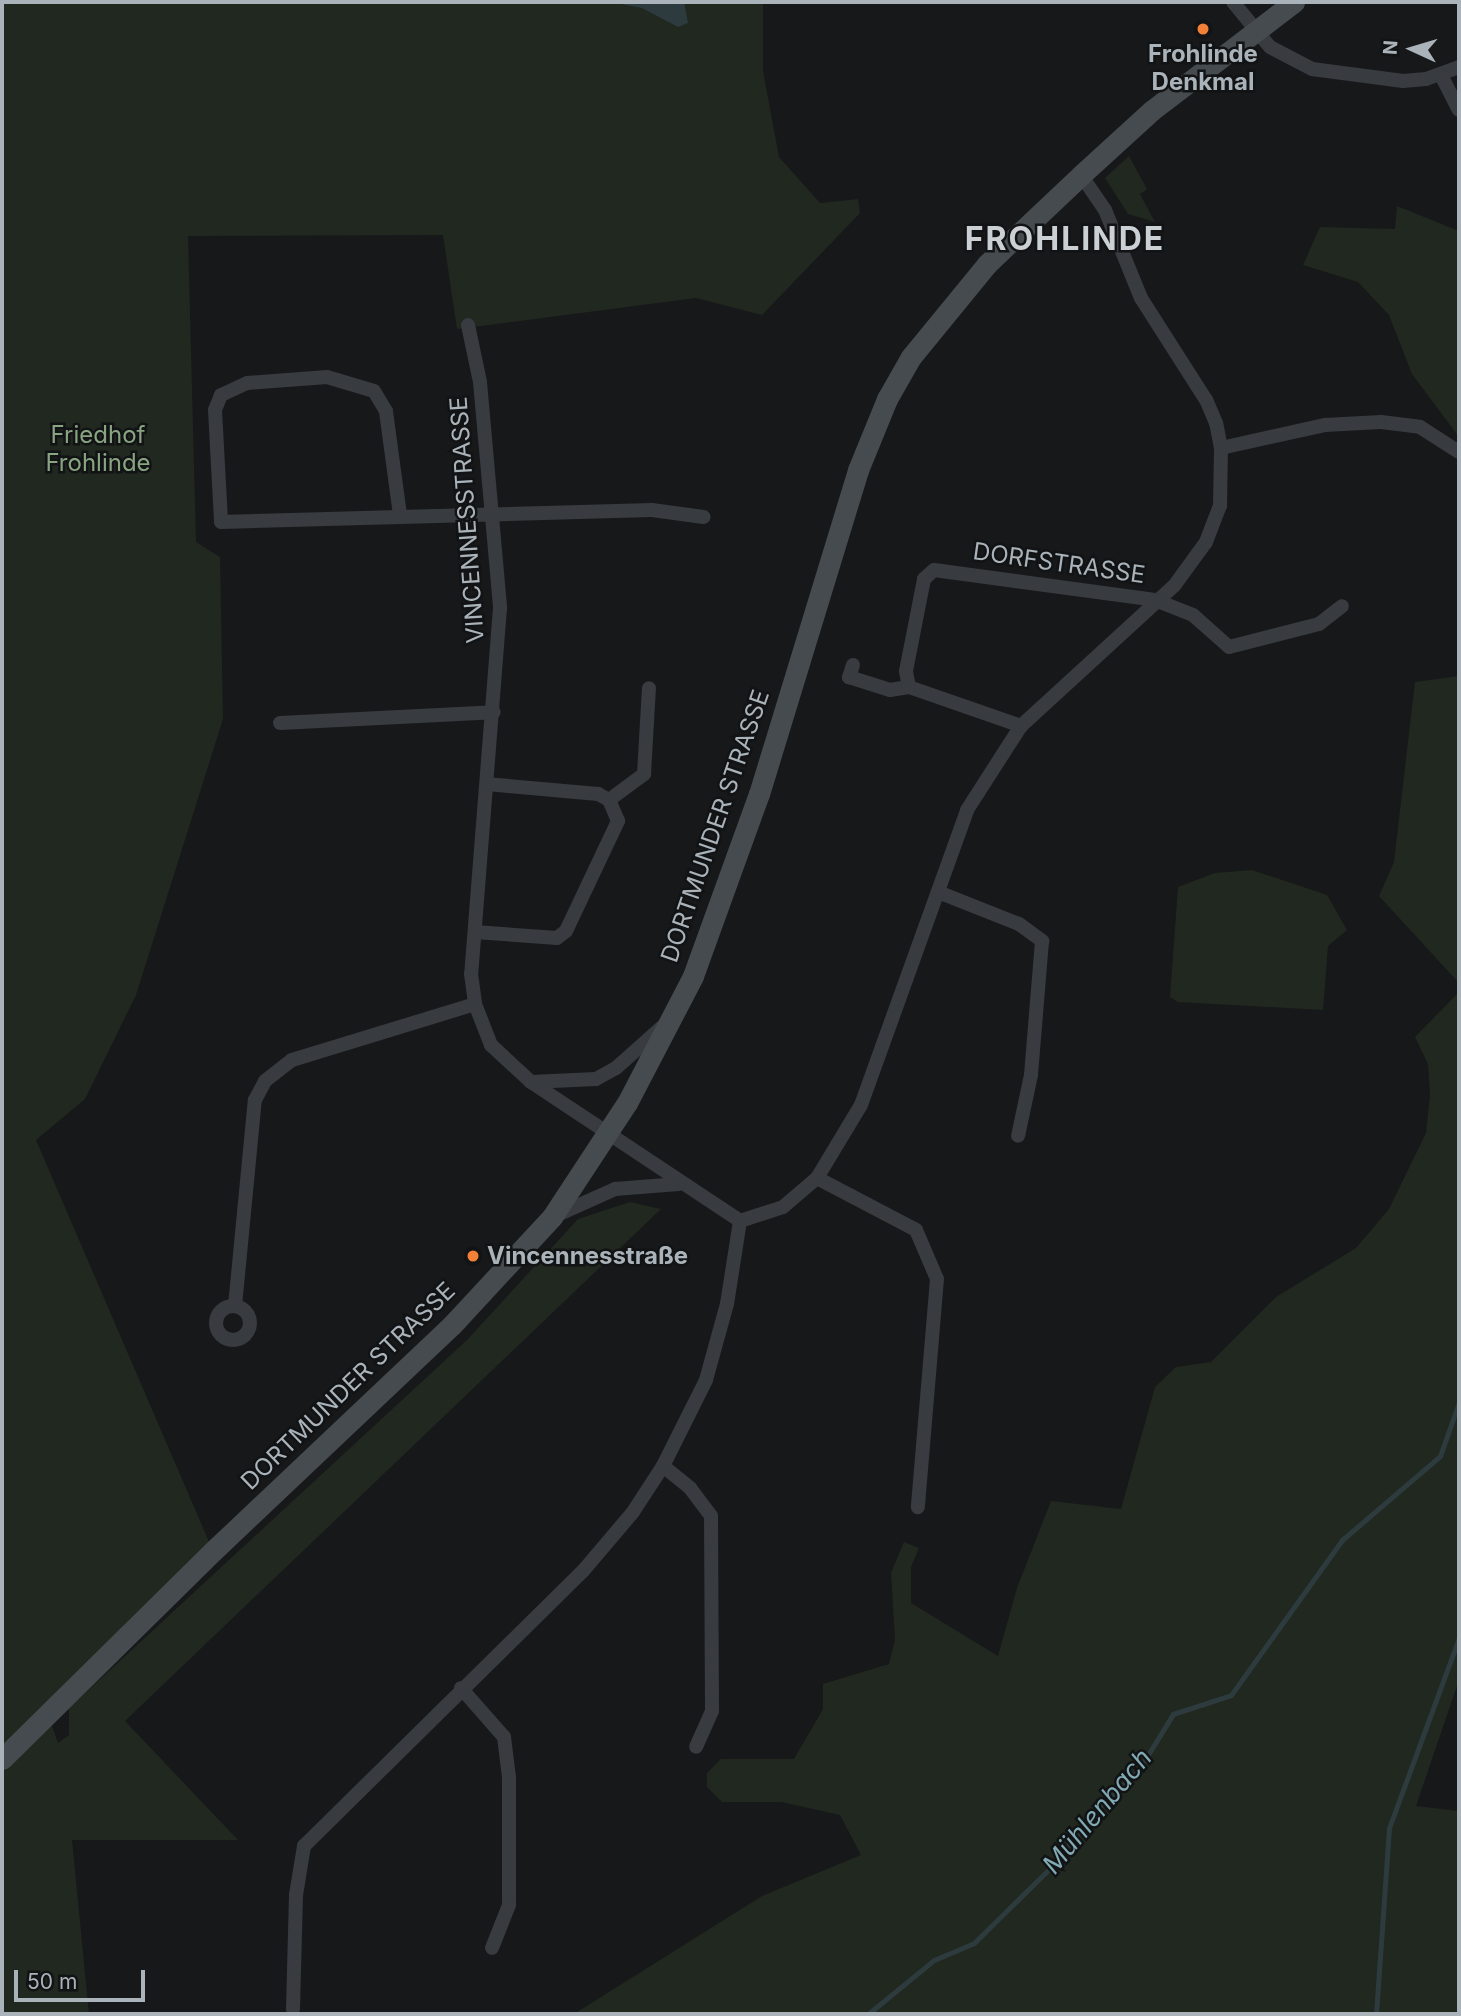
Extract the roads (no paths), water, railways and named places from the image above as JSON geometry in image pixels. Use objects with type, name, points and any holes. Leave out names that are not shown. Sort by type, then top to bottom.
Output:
[{"type":"main road","name":"DORTMUNDER STRASSE","points":[[2,1759],[213,1551],[452,1325],[552,1217],[607,1134],[672,1019],[724,895],[759,794],[832,547],[887,399],[941,317],[987,264],[1152,111],[1294,2]]},
{"type":"street","points":[[1233,2],[1255,30],[1286,59],[1312,69],[1391,80],[1441,75],[1459,67]]},
{"type":"street","points":[[1441,75],[1459,110]]},
{"type":"street","name":"DORFSTRASSE","points":[[909,687],[906,671],[924,579],[934,570],[1155,600],[1182,576],[1206,542],[1220,506],[1221,448],[1206,400],[1141,298],[1105,210],[1081,174]]},
{"type":"street","name":"VINCENNESSTRASSE","points":[[468,325],[480,382],[500,608],[494,712],[471,974],[475,1004],[491,1045],[531,1082],[679,1184],[740,1221]]},
{"type":"street","points":[[400,515],[386,411],[374,391],[327,377],[247,383],[221,395],[215,410],[221,522],[493,512],[652,510],[704,517]]},
{"type":"street","points":[[1221,448],[1325,425],[1381,422],[1420,427],[1459,452]]},
{"type":"street","points":[[293,2009],[296,1895],[304,1846],[461,1688],[583,1571],[633,1512],[663,1466],[706,1380],[727,1304],[740,1221],[783,1207],[817,1178],[861,1105],[967,810],[1021,726],[1155,600],[1193,615],[1229,647],[1320,624],[1342,606]]},
{"type":"street","points":[[853,665],[849,677],[890,690],[909,687],[1021,726]]},
{"type":"street","points":[[610,800],[644,774],[649,688]]},
{"type":"street","points":[[280,723],[494,712]]},
{"type":"street","points":[[475,932],[540,939],[557,938],[566,931],[618,821],[610,800],[598,794],[486,784]]},
{"type":"street","points":[[938,892],[1018,924],[1042,941],[1031,1075],[1018,1136]]},
{"type":"street","points":[[235,1306],[255,1100],[265,1081],[292,1060],[475,1004]]},
{"type":"street","points":[[531,1082],[596,1079],[616,1068],[672,1019]]},
{"type":"street","points":[[817,1178],[916,1230],[937,1279],[918,1507]]},
{"type":"street","points":[[552,1217],[615,1189],[679,1184]]},
{"type":"street","points":[[663,1466],[690,1488],[711,1516],[712,1711],[696,1748]]},
{"type":"street","points":[[461,1688],[504,1737],[509,1777],[509,1905],[492,1948]]},
{"type":"waterway","name":"Mühlenbach","points":[[868,2014],[934,1960],[974,1943],[1051,1867],[1099,1807],[1138,1771],[1173,1714],[1231,1695],[1342,1540],[1440,1456],[1459,1402]]},
{"type":"waterway","points":[[1376,2014],[1389,1828],[1459,1638]]},
{"type":"place","name":"Frohlinde Denkmal","points":[[1203,29]]},
{"type":"place","name":"Vincennesstraße","points":[[473,1256]]},
{"type":"district","name":"FROHLINDE","points":[[1065,239]]},
{"type":"park label","name":"Friedhof Frohlinde","points":[[98,449]]}]
